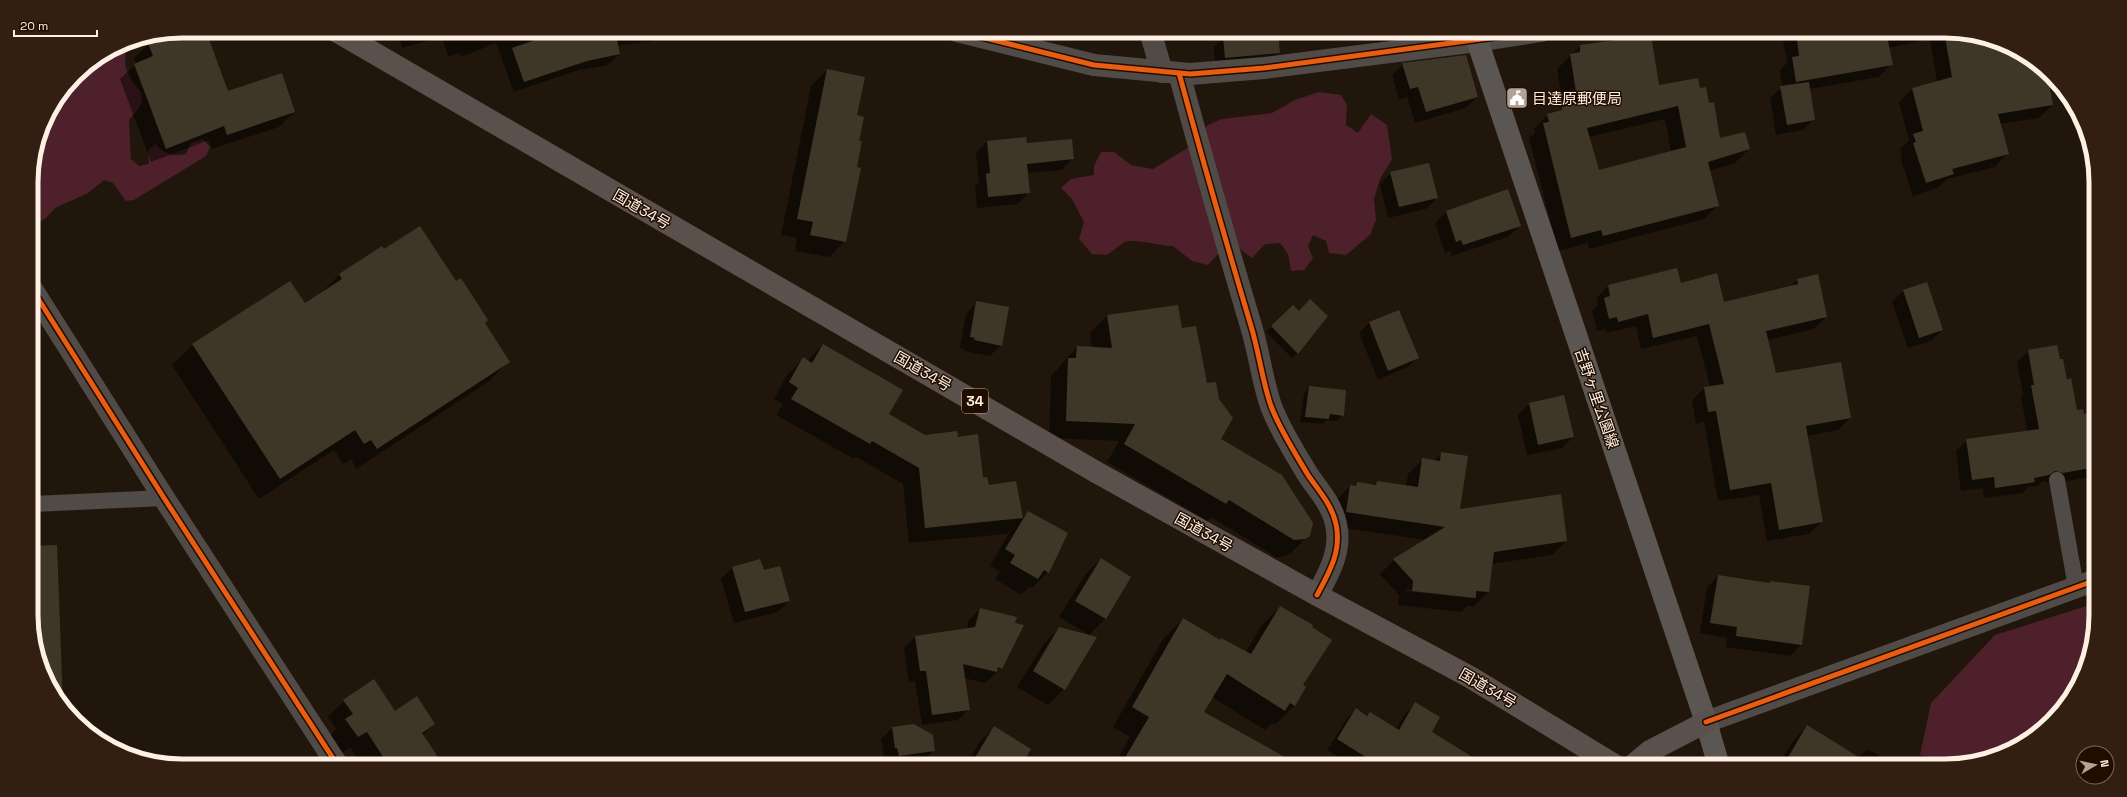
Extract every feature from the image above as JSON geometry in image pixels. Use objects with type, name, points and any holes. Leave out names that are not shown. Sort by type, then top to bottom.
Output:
[{"type":"highway","name":"国道34号","points":[[348,38],[1096,472],[1470,678],[1604,759]]},
{"type":"highway","points":[[1640,759],[1650,751],[1706,722]]},
{"type":"main road","name":"吉野ヶ里公園線","points":[[1477,38],[1706,722],[1717,759]]},
{"type":"street","points":[[985,38],[1094,65],[1171,73],[1264,68],[1463,38]]},
{"type":"street","points":[[1154,38],[1171,73],[1218,214],[1252,329],[1271,405],[1285,435],[1329,505],[1336,525],[1338,548],[1328,576],[1317,595]]},
{"type":"street","points":[[38,298],[164,498],[333,759]]},
{"type":"street","points":[[1706,722],[2086,584]]},
{"type":"lane","points":[[2057,480],[2086,584]]},
{"type":"lane","points":[[38,504],[164,498]]},
{"type":"shaded area","points":[[126,49],[125,64],[129,76],[141,92],[142,97],[141,103],[129,120],[131,159],[139,166],[149,164],[148,151],[155,144],[169,154],[186,154],[191,143],[203,139],[210,147],[206,156],[134,200],[126,201],[113,183],[104,180],[88,193],[55,208],[46,218],[38,223],[38,173],[43,145],[53,118],[62,102],[80,80],[102,62]]},
{"type":"shaded area","points":[[1319,92],[1341,95],[1347,105],[1346,125],[1358,133],[1371,114],[1387,125],[1392,159],[1380,179],[1374,199],[1376,220],[1370,235],[1346,255],[1329,253],[1326,241],[1313,235],[1308,246],[1313,258],[1304,270],[1291,271],[1288,254],[1280,243],[1265,244],[1252,258],[1237,247],[1219,253],[1208,265],[1192,261],[1173,246],[1135,241],[1125,242],[1107,255],[1092,254],[1079,239],[1084,222],[1072,199],[1061,188],[1071,179],[1094,175],[1094,166],[1101,152],[1114,152],[1131,165],[1153,169],[1189,147],[1208,125],[1222,119],[1272,113],[1295,100]]},
{"type":"shaded area","points":[[2089,605],[2088,634],[2078,670],[2065,695],[2047,717],[2017,740],[1982,754],[1954,759],[1943,759],[1920,755],[1931,703],[1995,635]]},
{"type":"building","points":[[173,38],[209,38],[228,91],[282,73],[295,112],[227,135],[224,126],[166,149],[134,64],[153,56],[148,43]]},
{"type":"building","points":[[541,38],[617,38],[620,54],[587,61],[524,82],[512,48]]},
{"type":"building","points":[[1223,38],[1279,38],[1280,53],[1225,58]]},
{"type":"building","points":[[1630,38],[1651,38],[1659,85],[1698,78],[1700,88],[1706,87],[1709,103],[1714,102],[1720,138],[1745,132],[1750,149],[1708,162],[1719,206],[1603,236],[1601,230],[1571,238],[1543,123],[1549,122],[1547,114],[1562,110],[1562,107],[1578,104],[1570,54],[1580,52],[1580,45]],"holes":[[[1678,106],[1686,147],[1599,170],[1587,128]]]},
{"type":"building","points":[[1797,38],[1887,38],[1893,65],[1796,82],[1792,57],[1799,56]]},
{"type":"building","points":[[1945,38],[1964,39],[1982,43],[2017,57],[2047,80],[2053,105],[1998,114],[2009,154],[1952,169],[1954,174],[1926,183],[1913,143],[1916,142],[1913,134],[1923,131],[1912,88],[1952,77]]},
{"type":"building","points":[[1466,55],[1478,97],[1426,112],[1418,87],[1410,89],[1402,63]]},
{"type":"building","points":[[827,69],[865,77],[857,115],[864,117],[859,141],[862,141],[857,167],[861,168],[846,242],[810,235],[813,222],[797,219]]},
{"type":"building","points":[[1809,82],[1815,120],[1787,125],[1780,86]]},
{"type":"building","points":[[1026,137],[1027,143],[1072,139],[1074,159],[1027,164],[1030,193],[988,197],[986,174],[990,173],[987,141]]},
{"type":"building","points":[[1429,163],[1438,198],[1399,207],[1390,172]]},
{"type":"building","points":[[1508,189],[1521,226],[1463,245],[1461,240],[1456,242],[1446,211]]},
{"type":"building","points":[[420,226],[456,281],[461,278],[488,320],[485,323],[510,362],[377,449],[371,440],[364,444],[355,430],[280,479],[192,344],[290,281],[305,303],[342,279],[339,274],[382,246],[384,249]]},
{"type":"building","points":[[1677,268],[1681,283],[1717,273],[1724,302],[1798,284],[1797,279],[1818,274],[1827,317],[1766,331],[1776,373],[1841,362],[1851,418],[1806,426],[1823,522],[1779,530],[1771,483],[1730,490],[1716,411],[1708,412],[1704,387],[1724,384],[1709,324],[1653,338],[1648,314],[1618,322],[1617,317],[1609,319],[1604,298],[1610,296],[1608,285]]},
{"type":"building","points":[[1927,282],[1943,330],[1919,338],[1903,290]]},
{"type":"building","points":[[1310,299],[1328,316],[1298,354],[1271,326],[1293,305],[1299,311]]},
{"type":"building","points":[[976,301],[1009,307],[1002,346],[974,340],[975,338],[970,337]]},
{"type":"building","points":[[1178,305],[1182,328],[1196,326],[1207,383],[1216,382],[1219,399],[1233,418],[1221,439],[1282,475],[1313,523],[1310,536],[1305,539],[1294,540],[1229,500],[1226,504],[1124,444],[1135,424],[1066,421],[1068,358],[1076,358],[1077,346],[1112,348],[1107,315]]},
{"type":"building","points":[[1399,310],[1419,358],[1388,371],[1369,322]]},
{"type":"building","points":[[823,344],[903,390],[889,414],[925,435],[957,431],[958,437],[978,434],[983,477],[987,477],[989,485],[1016,481],[1023,518],[925,528],[919,468],[872,441],[870,444],[791,399],[798,388],[789,382],[803,357],[812,363]]},
{"type":"building","points":[[2057,345],[2060,359],[2063,359],[2067,380],[2071,378],[2077,410],[2083,409],[2084,414],[2088,413],[2089,468],[2063,473],[2055,471],[2049,475],[2034,478],[2035,482],[1995,488],[1994,477],[1972,480],[1966,439],[2039,429],[2031,385],[2034,385],[2028,350]]},
{"type":"building","points":[[1309,386],[1346,390],[1344,416],[1330,414],[1329,419],[1305,417]]},
{"type":"building","points":[[1564,395],[1574,437],[1538,445],[1529,403]]},
{"type":"building","points":[[1441,452],[1468,456],[1460,509],[1561,494],[1567,541],[1494,552],[1489,592],[1476,591],[1476,598],[1412,591],[1413,581],[1393,559],[1445,527],[1346,512],[1350,485],[1356,486],[1357,482],[1376,485],[1377,481],[1418,487],[1422,458],[1440,461]]},
{"type":"building","points":[[1028,511],[1068,533],[1049,573],[1044,570],[1038,579],[1010,563],[1015,555],[1005,549]]},
{"type":"building","points":[[57,545],[63,696],[49,670],[39,634],[38,546]]},
{"type":"building","points":[[1101,558],[1131,577],[1106,619],[1075,601]]},
{"type":"building","points":[[760,559],[764,570],[780,566],[790,601],[745,612],[732,567]]},
{"type":"building","points":[[1718,575],[1770,583],[1770,581],[1810,586],[1802,645],[1736,636],[1737,627],[1710,623]]},
{"type":"building","points":[[1280,606],[1313,625],[1312,627],[1332,640],[1303,685],[1306,687],[1295,706],[1290,703],[1285,711],[1227,674],[1204,712],[1288,759],[1124,759],[1149,717],[1132,707],[1183,618],[1220,640],[1221,638],[1251,654]]},
{"type":"building","points":[[980,608],[1017,617],[1015,623],[1024,625],[1002,669],[998,667],[997,672],[963,664],[970,710],[932,715],[926,671],[920,671],[915,636],[975,627]]},
{"type":"building","points":[[1059,627],[1097,637],[1065,690],[1033,671]]},
{"type":"building","points":[[374,679],[395,711],[417,696],[435,724],[422,733],[439,759],[384,759],[367,732],[358,737],[345,719],[353,714],[343,700]]},
{"type":"building","points":[[1415,702],[1440,717],[1432,732],[1476,759],[1369,759],[1337,739],[1356,708],[1367,716],[1370,712],[1399,730]]},
{"type":"building","points":[[914,724],[933,735],[935,751],[899,756],[897,748],[895,748],[892,727]]},
{"type":"building","points":[[1807,725],[1862,759],[1787,759]]},
{"type":"building","points":[[994,726],[1031,749],[1025,759],[974,759]]},
{"type":"cycle path","points":[[985,38],[1094,65],[1190,74],[1264,68],[1489,38]]},
{"type":"cycle path","points":[[1179,73],[1254,336],[1271,406],[1293,450],[1328,504],[1336,524],[1336,553],[1330,570],[1317,595]]},
{"type":"cycle path","points":[[38,298],[164,498],[333,759]]},
{"type":"cycle path","points":[[1706,722],[2089,583]]},
{"type":"place","name":"目達原郵便局","points":[[1517,98]]}]
